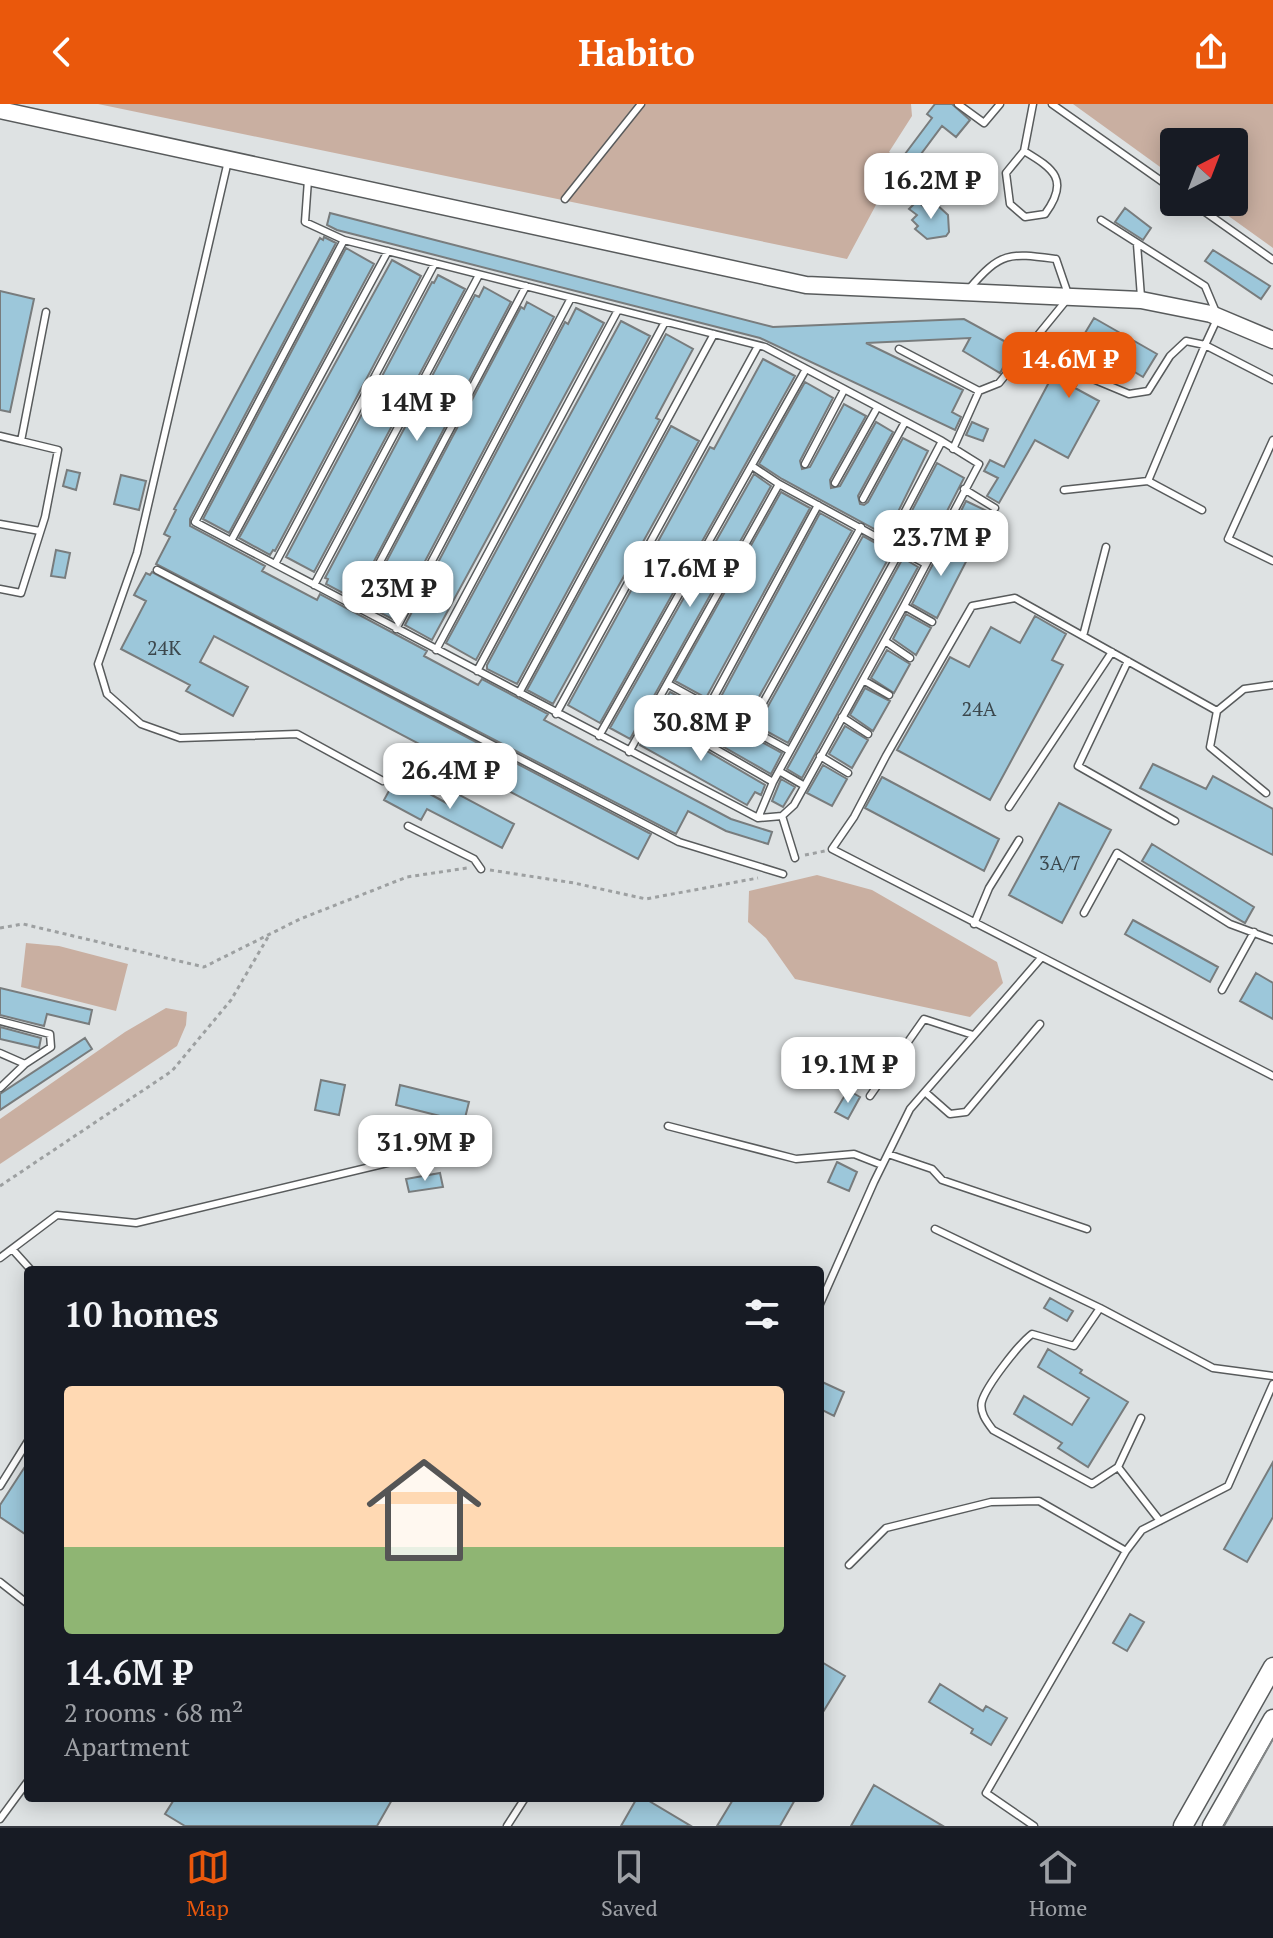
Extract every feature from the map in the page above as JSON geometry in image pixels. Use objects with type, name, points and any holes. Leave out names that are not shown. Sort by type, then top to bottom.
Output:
[{"type":"main road","points":[[0,110],[806,285],[1141,300],[1218,317],[1273,340]]},
{"type":"main road","points":[[1183,1826],[1273,1667]]},
{"type":"main road","points":[[1212,1826],[1273,1719]]},
{"type":"lane","points":[[565,199],[641,104]]},
{"type":"lane","points":[[958,104],[984,123],[1000,104]]},
{"type":"lane","points":[[1024,151],[1047,165],[1056,175],[1057,198],[1045,214],[1025,217],[1010,204],[1006,173],[1024,151],[1033,104]]},
{"type":"lane","points":[[1052,104],[1160,180]]},
{"type":"lane","points":[[229,159],[137,553],[98,664],[107,694],[141,724],[180,738],[297,734],[383,781]]},
{"type":"lane","points":[[308,176],[305,222],[344,240],[758,346],[942,441],[979,464],[794,805],[782,816],[758,818],[195,522],[344,240]]},
{"type":"lane","points":[[1211,216],[1273,260]]},
{"type":"lane","points":[[1101,220],[1205,286],[1218,317],[1148,481]]},
{"type":"lane","points":[[1137,244],[1141,300]]},
{"type":"lane","points":[[231,541],[388,251]]},
{"type":"lane","points":[[953,449],[979,391],[999,383],[1069,297],[1056,259],[1012,253],[985,269],[966,292]]},
{"type":"lane","points":[[275,564],[435,263]]},
{"type":"lane","points":[[314,585],[479,275]]},
{"type":"lane","points":[[356,607],[526,286]]},
{"type":"lane","points":[[396,629],[571,298]]},
{"type":"lane","points":[[436,650],[618,310]]},
{"type":"lane","points":[[21,441],[46,312]]},
{"type":"lane","points":[[477,671],[665,322]]},
{"type":"lane","points":[[519,693],[714,334]]},
{"type":"lane","points":[[1093,379],[1129,394],[1148,391],[1170,356],[1186,341],[1205,345],[1273,380]]},
{"type":"lane","points":[[556,714],[758,346]]},
{"type":"lane","points":[[899,349],[979,391]]},
{"type":"lane","points":[[599,736],[806,369]]},
{"type":"lane","points":[[805,464],[844,390]]},
{"type":"lane","points":[[835,483],[877,408]]},
{"type":"lane","points":[[863,499],[905,422]]},
{"type":"lane","points":[[0,436],[58,450],[40,531],[21,593],[0,589]]},
{"type":"lane","points":[[1273,440],[1228,539],[1273,561]]},
{"type":"lane","points":[[901,519],[942,441]]},
{"type":"lane","points":[[752,466],[779,484],[926,564]]},
{"type":"lane","points":[[1064,490],[1148,481],[1202,510]]},
{"type":"lane","points":[[629,752],[779,484]]},
{"type":"lane","points":[[964,489],[995,508]]},
{"type":"lane","points":[[709,706],[818,505]]},
{"type":"lane","points":[[0,524],[40,531]]},
{"type":"lane","points":[[749,728],[861,527]]},
{"type":"lane","points":[[942,530],[970,546]]},
{"type":"lane","points":[[1083,636],[1106,547]]},
{"type":"lane","points":[[758,818],[773,782],[900,551]]},
{"type":"lane","points":[[157,570],[679,842],[783,874]]},
{"type":"lane","points":[[1217,711],[1015,598],[972,606],[854,817],[832,849],[1273,1076]]},
{"type":"lane","points":[[904,606],[932,622]]},
{"type":"lane","points":[[885,641],[910,658]]},
{"type":"lane","points":[[1009,807],[1112,652]]},
{"type":"lane","points":[[1128,661],[1078,766],[1175,821]]},
{"type":"lane","points":[[863,680],[889,695]]},
{"type":"lane","points":[[668,684],[790,751]]},
{"type":"lane","points":[[1266,793],[1210,747],[1217,711],[1244,689],[1273,685]]},
{"type":"lane","points":[[651,712],[773,782]]},
{"type":"lane","points":[[842,717],[868,734]]},
{"type":"lane","points":[[820,756],[848,773]]},
{"type":"lane","points":[[779,771],[803,785]]},
{"type":"lane","points":[[782,816],[795,858]]},
{"type":"lane","points":[[408,826],[474,859],[481,869]]},
{"type":"lane","points":[[974,924],[989,888],[1019,840]]},
{"type":"lane","points":[[1084,913],[1117,853],[1230,924],[1273,940]]},
{"type":"lane","points":[[1222,990],[1254,932]]},
{"type":"lane","points":[[824,1295],[910,1109],[1041,958]]},
{"type":"lane","points":[[870,1096],[924,1019],[973,1035]]},
{"type":"lane","points":[[0,1021],[50,1034],[51,1047],[25,1064],[0,1088]]},
{"type":"lane","points":[[925,1092],[950,1114],[966,1112],[1040,1024]]},
{"type":"lane","points":[[0,1053],[25,1064]]},
{"type":"lane","points":[[668,1126],[796,1159],[854,1154],[882,1165]]},
{"type":"lane","points":[[0,1258],[57,1215],[136,1223],[429,1153]]},
{"type":"lane","points":[[888,1154],[932,1169],[942,1180],[1087,1229]]},
{"type":"lane","points":[[935,1229],[1100,1308],[1213,1368],[1273,1376]]},
{"type":"lane","points":[[13,1250],[27,1266]]},
{"type":"lane","points":[[1100,1308],[1074,1346],[1032,1334],[1017,1346],[981,1402],[983,1417],[993,1430],[1092,1484],[1118,1467],[1141,1418]]},
{"type":"lane","points":[[1034,1826],[986,1793],[1126,1551],[1142,1530],[1228,1486],[1273,1384]]},
{"type":"lane","points":[[0,1486],[24,1447]]},
{"type":"lane","points":[[1118,1467],[1160,1521]]},
{"type":"lane","points":[[849,1565],[886,1528],[991,1502],[1039,1501],[1126,1551]]},
{"type":"lane","points":[[0,1582],[24,1601]]},
{"type":"lane","points":[[0,1819],[24,1786]]},
{"type":"lane","points":[[507,1826],[522,1802]]},
{"type":"path","points":[[795,858],[832,849]]},
{"type":"path","points":[[0,928],[23,924],[204,967],[300,919],[407,877],[460,868],[574,883],[646,899],[783,874]]},
{"type":"path","points":[[0,1186],[172,1071],[231,1000],[268,937]]},
{"type":"shaded area","points":[[98,104],[911,104],[912,116],[889,152],[900,160],[847,259]]},
{"type":"shaded area","points":[[1073,104],[1273,104],[1273,248],[1228,216],[1248,216],[1248,128],[1160,128],[1160,167]]},
{"type":"shaded area","points":[[817,875],[872,890],[997,962],[1003,983],[970,1017],[795,979],[766,938],[748,922],[749,891]]},
{"type":"shaded area","points":[[26,943],[59,946],[128,964],[116,1011],[21,987]]},
{"type":"shaded area","points":[[166,1008],[187,1012],[186,1025],[177,1046],[0,1164],[0,1119],[125,1032]]},
{"type":"building","points":[[935,104],[952,104],[970,120],[956,137],[942,126],[912,166],[902,158],[932,118],[927,114]]},
{"type":"building","points":[[917,201],[924,207],[928,202],[934,206],[936,204],[948,215],[949,232],[946,236],[927,239],[915,229],[918,226],[912,220],[917,215],[909,209]]},
{"type":"building","points":[[1125,208],[1151,228],[1143,240],[1115,222]]},
{"type":"building","points":[[330,213],[773,327],[964,319],[1015,347],[1000,373],[963,351],[970,338],[866,343],[963,390],[952,412],[961,417],[955,430],[760,338],[337,230],[327,225]]},
{"type":"building","points":[[324,237],[336,243],[190,519],[190,526],[265,566],[262,571],[317,600],[320,594],[427,651],[424,656],[478,685],[482,679],[548,714],[544,720],[731,819],[772,832],[768,844],[726,831],[688,811],[676,834],[156,564],[170,537],[164,534],[174,509],[320,238],[323,240]]},
{"type":"building","points":[[346,248],[374,264],[229,533],[203,519]]},
{"type":"building","points":[[1213,250],[1270,286],[1261,299],[1205,261]]},
{"type":"building","points":[[392,260],[421,276],[275,551],[270,555],[239,538]]},
{"type":"building","points":[[438,275],[465,289],[314,572],[286,557]]},
{"type":"building","points":[[484,287],[511,302],[354,599],[326,584],[328,579],[325,578],[475,295],[479,297]]},
{"type":"building","points":[[0,291],[34,299],[10,412],[0,410]]},
{"type":"building","points":[[527,302],[554,317],[394,620],[364,604],[521,307],[524,309]]},
{"type":"building","points":[[576,308],[604,323],[432,640],[405,625],[565,322],[568,324]]},
{"type":"building","points":[[1094,318],[1157,354],[1143,377],[1096,349],[1075,388],[1099,401],[1068,458],[1035,440],[999,503],[987,496],[998,478],[984,471],[990,460],[1004,467],[1072,339],[1079,343]]},
{"type":"building","points":[[621,321],[650,336],[476,660],[446,643]]},
{"type":"building","points":[[666,334],[693,349],[656,418],[660,420],[517,684],[487,669],[487,665]]},
{"type":"building","points":[[763,359],[795,376],[600,723],[568,705],[710,447],[714,449]]},
{"type":"building","points":[[805,382],[833,398],[800,461],[802,469],[810,467],[844,404],[866,416],[830,480],[831,488],[840,486],[876,422],[893,432],[858,496],[860,504],[868,502],[903,438],[928,451],[896,516],[898,524],[906,522],[937,463],[964,478],[924,556],[759,464]]},
{"type":"building","points":[[972,422],[988,429],[983,441],[966,435]]},
{"type":"building","points":[[671,426],[699,441],[553,704],[527,690]]},
{"type":"building","points":[[67,470],[80,473],[76,490],[63,486]]},
{"type":"building","points":[[754,474],[771,486],[630,739],[610,728]]},
{"type":"building","points":[[121,475],[146,481],[139,510],[114,504]]},
{"type":"building","points":[[781,492],[810,508],[706,698],[675,681]]},
{"type":"building","points":[[966,501],[993,514],[975,543],[952,529]]},
{"type":"building","points":[[820,513],[852,531],[746,720],[717,704]]},
{"type":"building","points":[[863,536],[892,552],[788,743],[757,726]]},
{"type":"building","points":[[946,539],[971,552],[937,618],[912,604]]},
{"type":"building","points":[[56,550],[70,553],[65,578],[51,576]]},
{"type":"building","points":[[903,558],[918,567],[802,778],[787,769]]},
{"type":"building","points":[[152,572],[651,834],[638,859],[214,636],[200,662],[248,687],[233,716],[186,691],[190,685],[121,649],[146,601],[134,595],[146,573],[150,575]]},
{"type":"building","points":[[906,614],[931,628],[916,655],[893,639]]},
{"type":"building","points":[[1035,616],[1066,634],[1052,660],[1063,665],[990,800],[897,750],[950,657],[969,667],[991,627],[1020,643]]},
{"type":"building","points":[[887,650],[910,664],[894,693],[871,678]]},
{"type":"building","points":[[865,688],[890,701],[873,731],[850,715]]},
{"type":"building","points":[[670,692],[782,753],[771,774],[659,710]]},
{"type":"building","points":[[654,720],[765,785],[761,795],[755,792],[747,805],[640,745]]},
{"type":"building","points":[[845,726],[868,740],[852,768],[829,754]]},
{"type":"building","points":[[1153,764],[1206,789],[1213,776],[1273,809],[1273,855],[1140,788]]},
{"type":"building","points":[[823,765],[847,779],[832,806],[807,793]]},
{"type":"building","points":[[397,776],[450,805],[456,793],[514,824],[502,848],[427,809],[421,820],[384,800]]},
{"type":"building","points":[[882,777],[999,839],[984,871],[865,808]]},
{"type":"building","points":[[781,779],[795,787],[783,807],[772,801]]},
{"type":"building","points":[[1059,803],[1111,830],[1062,923],[1009,895]]},
{"type":"building","points":[[1152,844],[1254,907],[1245,923],[1142,861]]},
{"type":"building","points":[[1133,920],[1218,967],[1210,982],[1125,934]]},
{"type":"building","points":[[1256,973],[1273,983],[1273,1019],[1240,1001]]},
{"type":"building","points":[[0,988],[92,1010],[89,1024],[47,1014],[44,1026],[0,1015]]},
{"type":"building","points":[[0,1027],[41,1038],[39,1048],[0,1039]]},
{"type":"building","points":[[85,1038],[92,1049],[0,1110],[0,1094]]},
{"type":"building","points":[[321,1080],[345,1085],[339,1115],[315,1110]]},
{"type":"building","points":[[400,1085],[469,1102],[464,1122],[396,1105]]},
{"type":"building","points":[[848,1090],[860,1097],[848,1119],[835,1112]]},
{"type":"building","points":[[837,1162],[857,1172],[849,1191],[828,1182]]},
{"type":"building","points":[[440,1173],[443,1187],[409,1192],[406,1179]]},
{"type":"building","points":[[1050,1298],[1073,1311],[1067,1321],[1044,1308]]},
{"type":"building","points":[[1048,1349],[1128,1402],[1088,1467],[1058,1448],[1062,1443],[1014,1414],[1024,1396],[1072,1425],[1089,1398],[1038,1367]]},
{"type":"building","points":[[824,1383],[844,1392],[834,1416],[824,1411]]},
{"type":"building","points":[[1273,1462],[1273,1517],[1247,1562],[1224,1549]]},
{"type":"building","points":[[24,1468],[24,1533],[0,1517],[0,1505]]},
{"type":"building","points":[[1130,1614],[1144,1622],[1127,1651],[1113,1643]]},
{"type":"building","points":[[824,1663],[845,1676],[824,1710]]},
{"type":"building","points":[[940,1684],[983,1711],[986,1706],[1007,1718],[991,1745],[971,1733],[973,1729],[929,1702]]},
{"type":"building","points":[[874,1785],[943,1826],[851,1826]]},
{"type":"building","points":[[172,1802],[391,1802],[377,1826],[185,1826],[165,1814]]},
{"type":"building","points":[[635,1802],[651,1802],[691,1826],[621,1826]]},
{"type":"building","points":[[732,1802],[794,1802],[780,1826],[717,1826]]},
{"type":"tram line","points":[[1224,1826],[1273,1739]]}]
